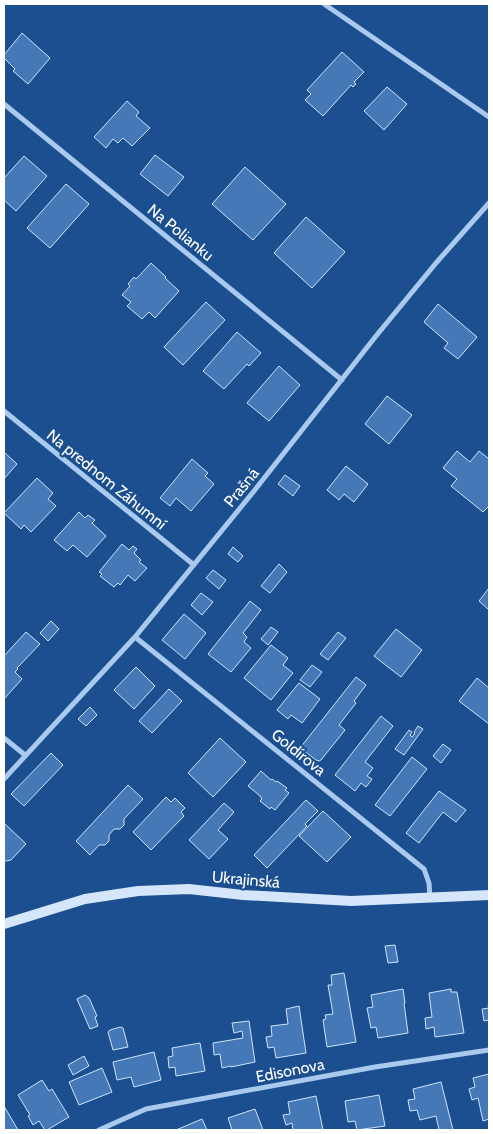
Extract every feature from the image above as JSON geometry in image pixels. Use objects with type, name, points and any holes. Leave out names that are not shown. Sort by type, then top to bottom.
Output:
[{"type":"main road","name":"Ukrajinská","points":[[4,924],[85,899],[138,891],[189,889],[242,895],[351,901],[489,895]]},
{"type":"street","points":[[324,4],[489,117]]},
{"type":"street","name":"Na Polianku","points":[[4,104],[342,380]]},
{"type":"street","name":"Prašná","points":[[4,779],[135,636],[261,483],[436,262],[489,203]]},
{"type":"street","name":"Na prednom Záhumní","points":[[4,411],[194,565]]},
{"type":"street","name":"Goldírova","points":[[135,636],[424,869],[429,883],[430,898]]},
{"type":"street","points":[[4,738],[25,755]]},
{"type":"street","name":"Edisonova","points":[[99,1130],[146,1109],[375,1067],[489,1050]]},
{"type":"building","points":[[22,33],[50,58],[28,84],[13,71],[15,69],[4,58],[4,55]]},
{"type":"building","points":[[342,52],[364,72],[354,82],[356,84],[353,87],[351,85],[323,116],[305,100],[311,94],[307,90]]},
{"type":"building","points":[[387,87],[407,104],[384,130],[364,111]]},
{"type":"building","points":[[127,101],[139,112],[136,116],[150,128],[132,146],[123,138],[118,143],[113,139],[106,148],[94,137]]},
{"type":"building","points":[[155,155],[184,177],[168,196],[140,174]]},
{"type":"building","points":[[24,156],[47,176],[16,211],[4,200],[4,178]]},
{"type":"building","points":[[245,167],[286,204],[253,240],[212,204]]},
{"type":"building","points":[[66,184],[89,204],[50,248],[27,228]]},
{"type":"building","points":[[306,217],[345,252],[312,288],[274,253]]},
{"type":"building","points":[[151,263],[179,291],[155,318],[149,312],[142,319],[127,306],[131,302],[122,295],[130,286],[128,284],[134,277],[136,279]]},
{"type":"building","points":[[206,302],[225,320],[183,365],[164,347]]},
{"type":"building","points":[[438,304],[477,337],[458,359],[444,348],[448,343],[424,322]]},
{"type":"building","points":[[237,332],[261,353],[249,366],[247,364],[224,389],[203,371]]},
{"type":"building","points":[[279,366],[300,385],[269,421],[247,403]]},
{"type":"building","points":[[387,396],[412,415],[389,444],[365,424]]},
{"type":"building","points":[[457,451],[470,462],[479,451],[489,459],[489,506],[483,512],[451,486],[457,479],[443,468]]},
{"type":"building","points":[[4,452],[17,464],[4,479]]},
{"type":"building","points":[[192,459],[208,473],[205,476],[214,484],[191,511],[176,498],[170,506],[160,498]]},
{"type":"building","points":[[346,466],[368,484],[354,502],[344,494],[339,500],[327,490]]},
{"type":"building","points":[[285,475],[300,486],[293,496],[278,484]]},
{"type":"building","points":[[37,478],[53,493],[48,499],[56,506],[31,532],[24,525],[21,529],[4,513]]},
{"type":"building","points":[[79,512],[85,518],[88,515],[95,520],[92,523],[106,536],[87,557],[73,545],[67,551],[54,540]]},
{"type":"building","points":[[122,544],[129,550],[133,546],[137,549],[134,553],[141,560],[139,562],[147,568],[135,581],[128,575],[120,585],[118,583],[114,587],[100,576],[102,574],[99,572]]},
{"type":"building","points":[[233,547],[243,556],[238,562],[228,554]]},
{"type":"building","points":[[279,564],[287,572],[270,593],[261,586]]},
{"type":"building","points":[[213,570],[226,580],[219,589],[206,578]]},
{"type":"building","points":[[489,588],[489,610],[479,601]]},
{"type":"building","points":[[201,593],[213,602],[202,615],[191,605]]},
{"type":"building","points":[[250,601],[261,610],[243,633],[247,637],[244,642],[251,648],[231,672],[208,654]]},
{"type":"building","points":[[184,614],[206,633],[185,659],[162,640]]},
{"type":"building","points":[[51,621],[59,629],[48,641],[40,633]]},
{"type":"building","points":[[271,627],[278,632],[268,645],[261,639]]},
{"type":"building","points":[[396,629],[422,650],[401,677],[374,656]]},
{"type":"building","points":[[26,632],[40,644],[17,668],[15,672],[22,679],[4,699],[4,656]]},
{"type":"building","points":[[338,632],[346,638],[328,660],[320,654]]},
{"type":"building","points":[[271,645],[288,658],[283,665],[293,673],[271,700],[244,678]]},
{"type":"building","points":[[312,665],[322,672],[310,687],[300,680]]},
{"type":"building","points":[[136,667],[155,686],[134,709],[114,690]]},
{"type":"building","points":[[356,677],[366,685],[354,701],[356,703],[339,725],[345,730],[321,760],[316,760],[300,748]]},
{"type":"building","points":[[477,678],[489,688],[489,724],[459,701]]},
{"type":"building","points":[[299,683],[320,699],[302,723],[291,715],[288,719],[277,710]]},
{"type":"building","points":[[169,689],[182,701],[152,733],[139,721]]},
{"type":"building","points":[[90,707],[97,715],[86,726],[78,719]]},
{"type":"building","points":[[381,716],[393,726],[365,762],[373,768],[367,776],[372,779],[366,787],[361,783],[355,791],[335,775]]},
{"type":"building","points":[[418,726],[423,729],[404,755],[395,749],[409,730],[412,732],[410,735],[412,737]]},
{"type":"building","points":[[220,738],[246,762],[213,797],[188,773]]},
{"type":"building","points":[[443,744],[451,750],[441,763],[433,756]]},
{"type":"building","points":[[51,753],[63,765],[24,806],[11,794]]},
{"type":"building","points":[[412,757],[427,769],[390,816],[375,805]]},
{"type":"building","points":[[261,771],[271,780],[277,781],[287,788],[285,790],[289,793],[275,810],[271,807],[270,809],[260,801],[262,799],[259,795],[248,786]]},
{"type":"building","points":[[128,785],[143,799],[124,819],[124,825],[120,829],[114,829],[109,835],[109,841],[105,845],[99,845],[90,855],[76,841]]},
{"type":"building","points":[[439,791],[466,810],[456,822],[443,812],[419,843],[406,833]]},
{"type":"building","points":[[166,797],[171,802],[175,798],[185,808],[181,812],[184,816],[151,850],[133,832]]},
{"type":"building","points":[[306,800],[318,811],[305,824],[307,826],[267,868],[254,855]]},
{"type":"building","points":[[224,803],[234,812],[218,830],[228,839],[209,859],[189,840]]},
{"type":"building","points":[[323,811],[351,837],[327,862],[299,836]]},
{"type":"building","points":[[4,823],[26,844],[11,860],[6,861],[4,860]]},
{"type":"building","points":[[395,945],[398,962],[388,963],[385,946]]},
{"type":"building","points":[[344,973],[356,1042],[327,1047],[323,1020],[326,1019],[325,1015],[333,1014],[328,985],[332,985],[331,975]]},
{"type":"building","points":[[403,989],[408,1033],[378,1038],[376,1027],[371,1028],[367,1008],[373,1007],[371,995]]},
{"type":"building","points":[[451,989],[451,992],[457,992],[464,1033],[435,1037],[434,1027],[426,1029],[425,1018],[432,1017],[429,993]]},
{"type":"building","points":[[85,995],[89,998],[97,1016],[95,1017],[98,1026],[90,1029],[77,999]]},
{"type":"building","points":[[299,1006],[306,1053],[276,1058],[274,1047],[268,1048],[266,1037],[272,1036],[271,1026],[288,1024],[286,1009]]},
{"type":"building","points":[[489,1008],[489,1020],[484,1021],[482,1009]]},
{"type":"building","points":[[249,1021],[255,1062],[222,1068],[220,1054],[214,1055],[213,1043],[243,1038],[242,1031],[234,1033],[232,1023]]},
{"type":"building","points":[[120,1027],[123,1028],[128,1047],[113,1050],[108,1032]]},
{"type":"building","points":[[200,1043],[205,1071],[176,1076],[175,1067],[169,1068],[168,1057],[173,1056],[172,1048]]},
{"type":"building","points":[[154,1052],[161,1080],[134,1087],[131,1077],[117,1080],[113,1062]]},
{"type":"building","points":[[84,1056],[89,1066],[73,1075],[68,1065]]},
{"type":"building","points":[[102,1068],[112,1092],[79,1105],[69,1082]]},
{"type":"building","points":[[489,1074],[489,1119],[483,1121],[478,1098],[472,1100],[469,1089],[475,1087],[473,1078]]},
{"type":"building","points":[[42,1080],[49,1091],[52,1089],[69,1117],[47,1130],[39,1121],[33,1125],[28,1116],[30,1115],[18,1095]]},
{"type":"building","points":[[441,1082],[453,1130],[439,1130],[436,1116],[420,1120],[417,1110],[410,1111],[408,1100],[415,1099],[413,1089]]},
{"type":"building","points":[[379,1095],[385,1126],[357,1130],[355,1121],[348,1122],[345,1101]]},
{"type":"building","points":[[316,1096],[323,1130],[293,1130],[292,1123],[286,1125],[283,1115],[290,1114],[288,1102]]},
{"type":"building","points":[[4,1106],[18,1130],[4,1130]]},
{"type":"building","points":[[255,1109],[263,1130],[232,1130],[228,1118]]},
{"type":"building","points":[[202,1119],[207,1130],[176,1130]]}]
